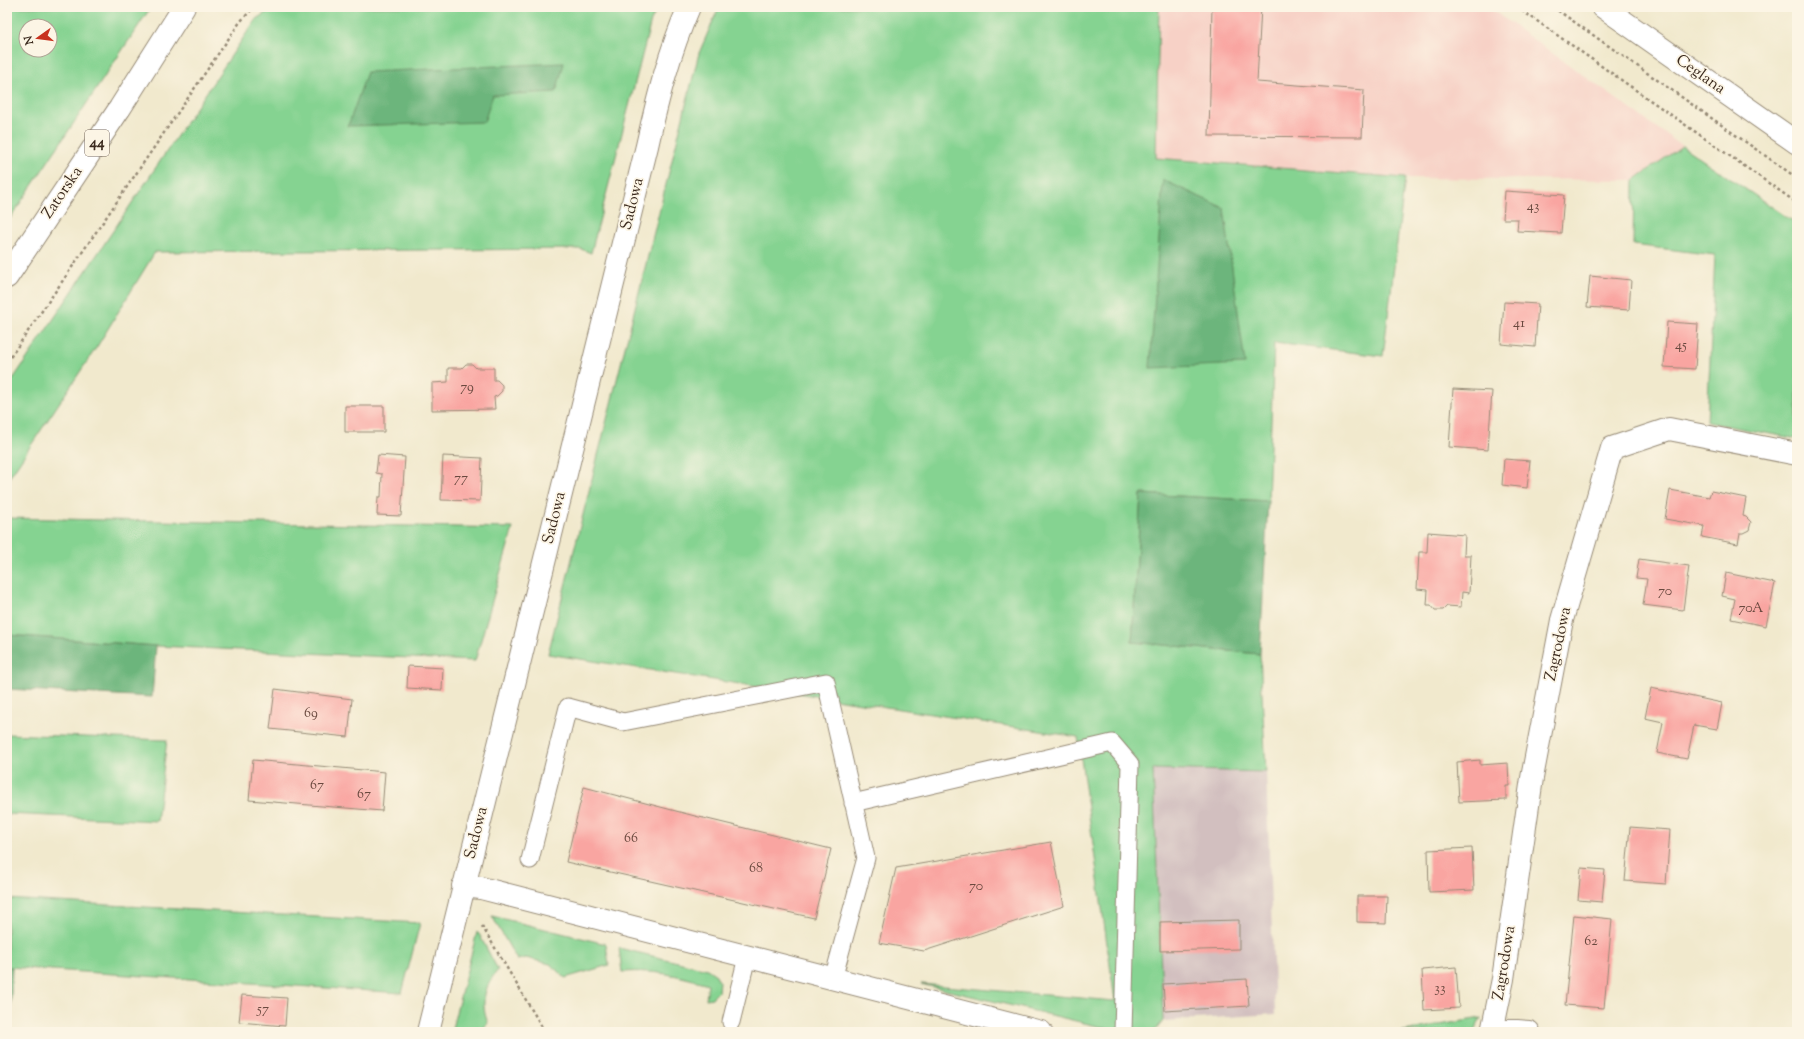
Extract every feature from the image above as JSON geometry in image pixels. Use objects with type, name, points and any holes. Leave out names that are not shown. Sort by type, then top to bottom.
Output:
[{"type":"street","name":"Zatorska","points":[[7,277],[120,108],[184,7]]},
{"type":"street","name":"Sadowa","points":[[428,1032],[602,330],[660,87],[679,31],[690,7]]},
{"type":"street","name":"Ceglana","points":[[1603,7],[1797,143]]},
{"type":"street","name":"Zagrodowa","points":[[1493,1030],[1503,979],[1532,778],[1562,620],[1612,448],[1669,429],[1797,454]]},
{"type":"street","points":[[463,886],[481,888],[1041,1032]]},
{"type":"street","points":[[1493,1030],[1529,1032]]},
{"type":"lane","points":[[530,860],[568,707],[623,722],[826,682],[866,858],[833,979]]},
{"type":"lane","points":[[853,803],[1112,743],[1130,764],[1123,1032]]},
{"type":"lane","points":[[731,1022],[748,957]]},
{"type":"path","points":[[7,362],[240,22],[254,7]]},
{"type":"path","points":[[1517,7],[1797,203]]},
{"type":"path","points":[[1553,7],[1797,178]]},
{"type":"path","points":[[478,920],[545,1032]]},
{"type":"shaded area","points":[[1159,7],[1488,7],[1682,146],[1634,180],[1405,178],[1156,158]]},
{"type":"shaded area","points":[[1153,769],[1266,772],[1275,1014],[1163,1021]]},
{"type":"green space","points":[[7,7],[151,7],[7,223]]},
{"type":"green space","points":[[275,7],[658,7],[651,21],[591,253],[581,249],[155,252],[98,345],[7,481],[7,388],[256,19]]},
{"type":"green space","points":[[719,7],[1159,7],[1156,158],[1405,178],[1383,356],[1274,343],[1268,501],[1141,494],[1132,642],[1260,654],[1266,772],[1153,769],[1163,1021],[1154,1032],[1122,1032],[921,984],[1115,1001],[1078,737],[548,654],[699,53]]},
{"type":"green space","points":[[564,63],[556,92],[493,95],[484,122],[348,126],[367,72]]},
{"type":"green space","points":[[1682,146],[1797,224],[1797,439],[1707,422],[1715,255],[1633,245],[1634,180]]},
{"type":"green space","points":[[1163,180],[1224,208],[1245,364],[1150,368]]},
{"type":"green space","points":[[1141,494],[1268,501],[1260,654],[1132,642]]},
{"type":"green space","points":[[7,518],[513,528],[475,661],[156,646],[7,635]]},
{"type":"green space","points":[[7,635],[156,646],[152,697],[7,689]]},
{"type":"green space","points":[[7,734],[167,740],[157,821],[7,814]]},
{"type":"green space","points":[[7,899],[420,923],[402,993],[7,967]]},
{"type":"green space","points":[[492,916],[606,944],[609,965],[565,978],[550,964],[526,958],[517,960]]},
{"type":"green space","points":[[477,932],[498,970],[489,982],[485,995],[484,1009],[488,1023],[480,1032],[451,1032]]},
{"type":"green space","points":[[619,948],[707,969],[716,975],[719,981],[718,992],[712,998],[706,999],[708,984],[666,974],[622,972]]},
{"type":"green space","points":[[7,967],[12,967],[10,1032],[7,1032]]},
{"type":"green space","points":[[1481,1018],[1473,1032],[1398,1032]]},
{"type":"building","points":[[1212,7],[1261,7],[1257,82],[1364,90],[1362,137],[1209,136]]},
{"type":"building","points":[[1505,191],[1564,195],[1561,233],[1517,231],[1518,219],[1503,219]]},
{"type":"building","points":[[1590,276],[1631,280],[1629,310],[1587,307]]},
{"type":"building","points":[[1504,302],[1538,304],[1535,347],[1501,344]]},
{"type":"building","points":[[1667,322],[1698,324],[1695,369],[1664,367]]},
{"type":"building","points":[[466,364],[472,364],[476,368],[494,368],[494,380],[497,380],[502,385],[502,391],[494,397],[495,409],[432,410],[432,383],[448,382],[448,368],[462,368]]},
{"type":"building","points":[[1453,389],[1492,391],[1488,450],[1449,447]]},
{"type":"building","points":[[345,406],[384,406],[384,432],[345,432]]},
{"type":"building","points":[[378,455],[405,457],[401,516],[377,515],[378,497],[381,497],[382,474],[376,473]]},
{"type":"building","points":[[443,456],[482,458],[480,501],[441,500]]},
{"type":"building","points":[[1504,459],[1530,461],[1527,488],[1502,485]]},
{"type":"building","points":[[1670,490],[1709,497],[1711,491],[1746,498],[1743,516],[1751,522],[1749,530],[1740,533],[1738,544],[1702,537],[1704,526],[1665,519]]},
{"type":"building","points":[[1428,532],[1465,535],[1464,555],[1471,555],[1469,593],[1462,592],[1461,607],[1447,606],[1443,610],[1435,610],[1431,605],[1427,605],[1428,590],[1417,589],[1419,552],[1427,552]]},
{"type":"building","points":[[1639,559],[1689,566],[1683,610],[1643,605],[1647,579],[1636,578]]},
{"type":"building","points":[[1726,573],[1775,583],[1766,626],[1731,619],[1735,599],[1722,596]]},
{"type":"building","points":[[408,666],[443,668],[442,690],[407,688]]},
{"type":"building","points":[[1651,688],[1722,703],[1717,729],[1694,725],[1687,759],[1657,753],[1663,722],[1645,718]]},
{"type":"building","points":[[275,689],[352,699],[348,737],[270,729]]},
{"type":"building","points":[[253,760],[385,772],[382,811],[249,800]]},
{"type":"building","points":[[1480,760],[1480,765],[1508,763],[1509,786],[1506,786],[1506,800],[1459,802],[1457,762]]},
{"type":"building","points":[[584,787],[831,849],[814,918],[566,862]]},
{"type":"building","points":[[1630,827],[1670,830],[1666,884],[1625,881]]},
{"type":"building","points":[[1051,842],[1064,906],[924,951],[879,943],[896,868]]},
{"type":"building","points":[[1472,848],[1474,890],[1429,892],[1428,850]]},
{"type":"building","points":[[1581,868],[1605,870],[1602,902],[1578,900]]},
{"type":"building","points":[[1357,896],[1387,896],[1386,923],[1357,922]]},
{"type":"building","points":[[1574,915],[1612,919],[1604,1008],[1565,1005]]},
{"type":"building","points":[[1239,920],[1239,949],[1160,951],[1160,922]]},
{"type":"building","points":[[1456,967],[1459,1008],[1424,1010],[1422,970]]},
{"type":"building","points":[[1247,979],[1249,1006],[1165,1011],[1163,984]]},
{"type":"building","points":[[242,995],[287,998],[285,1026],[239,1022]]}]
